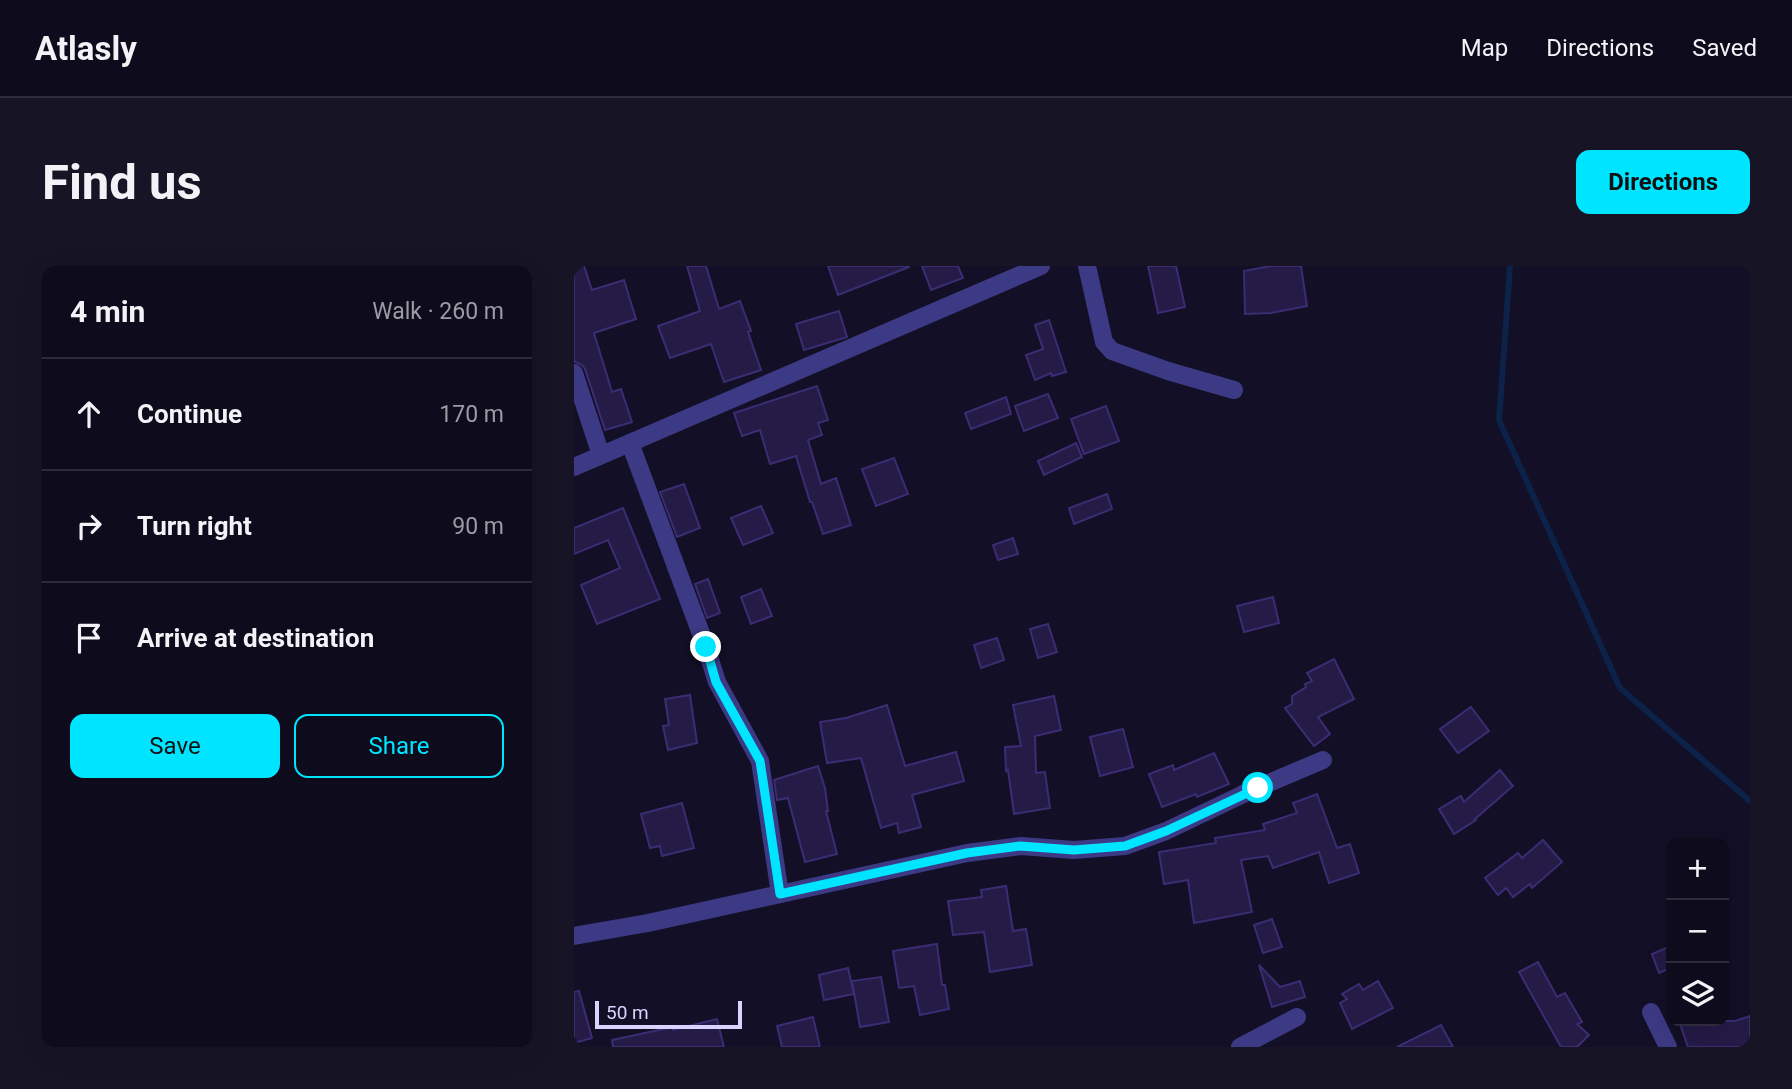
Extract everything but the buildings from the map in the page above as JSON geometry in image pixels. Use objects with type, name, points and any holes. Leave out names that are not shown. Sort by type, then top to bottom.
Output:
[{"type":"street","points":[[574,467],[1041,266]]},
{"type":"street","points":[[1087,266],[1104,342],[1112,351],[1234,390]]},
{"type":"street","points":[[574,373],[601,456]]},
{"type":"street","points":[[630,443],[706,647],[716,682],[760,761],[780,894]]},
{"type":"street","points":[[574,936],[648,923],[967,853],[1020,846],[1074,850],[1125,846],[1166,831],[1323,760]]},
{"type":"street","points":[[1651,1012],[1668,1047]]},
{"type":"street","points":[[1240,1047],[1297,1017]]},
{"type":"waterway","points":[[1510,266],[1499,420],[1620,688],[1750,801]]},
{"type":"route","points":[[706,647],[716,682],[760,761],[780,894],[967,853],[1020,846],[1074,850],[1125,846],[1166,831],[1258,788]]}]
